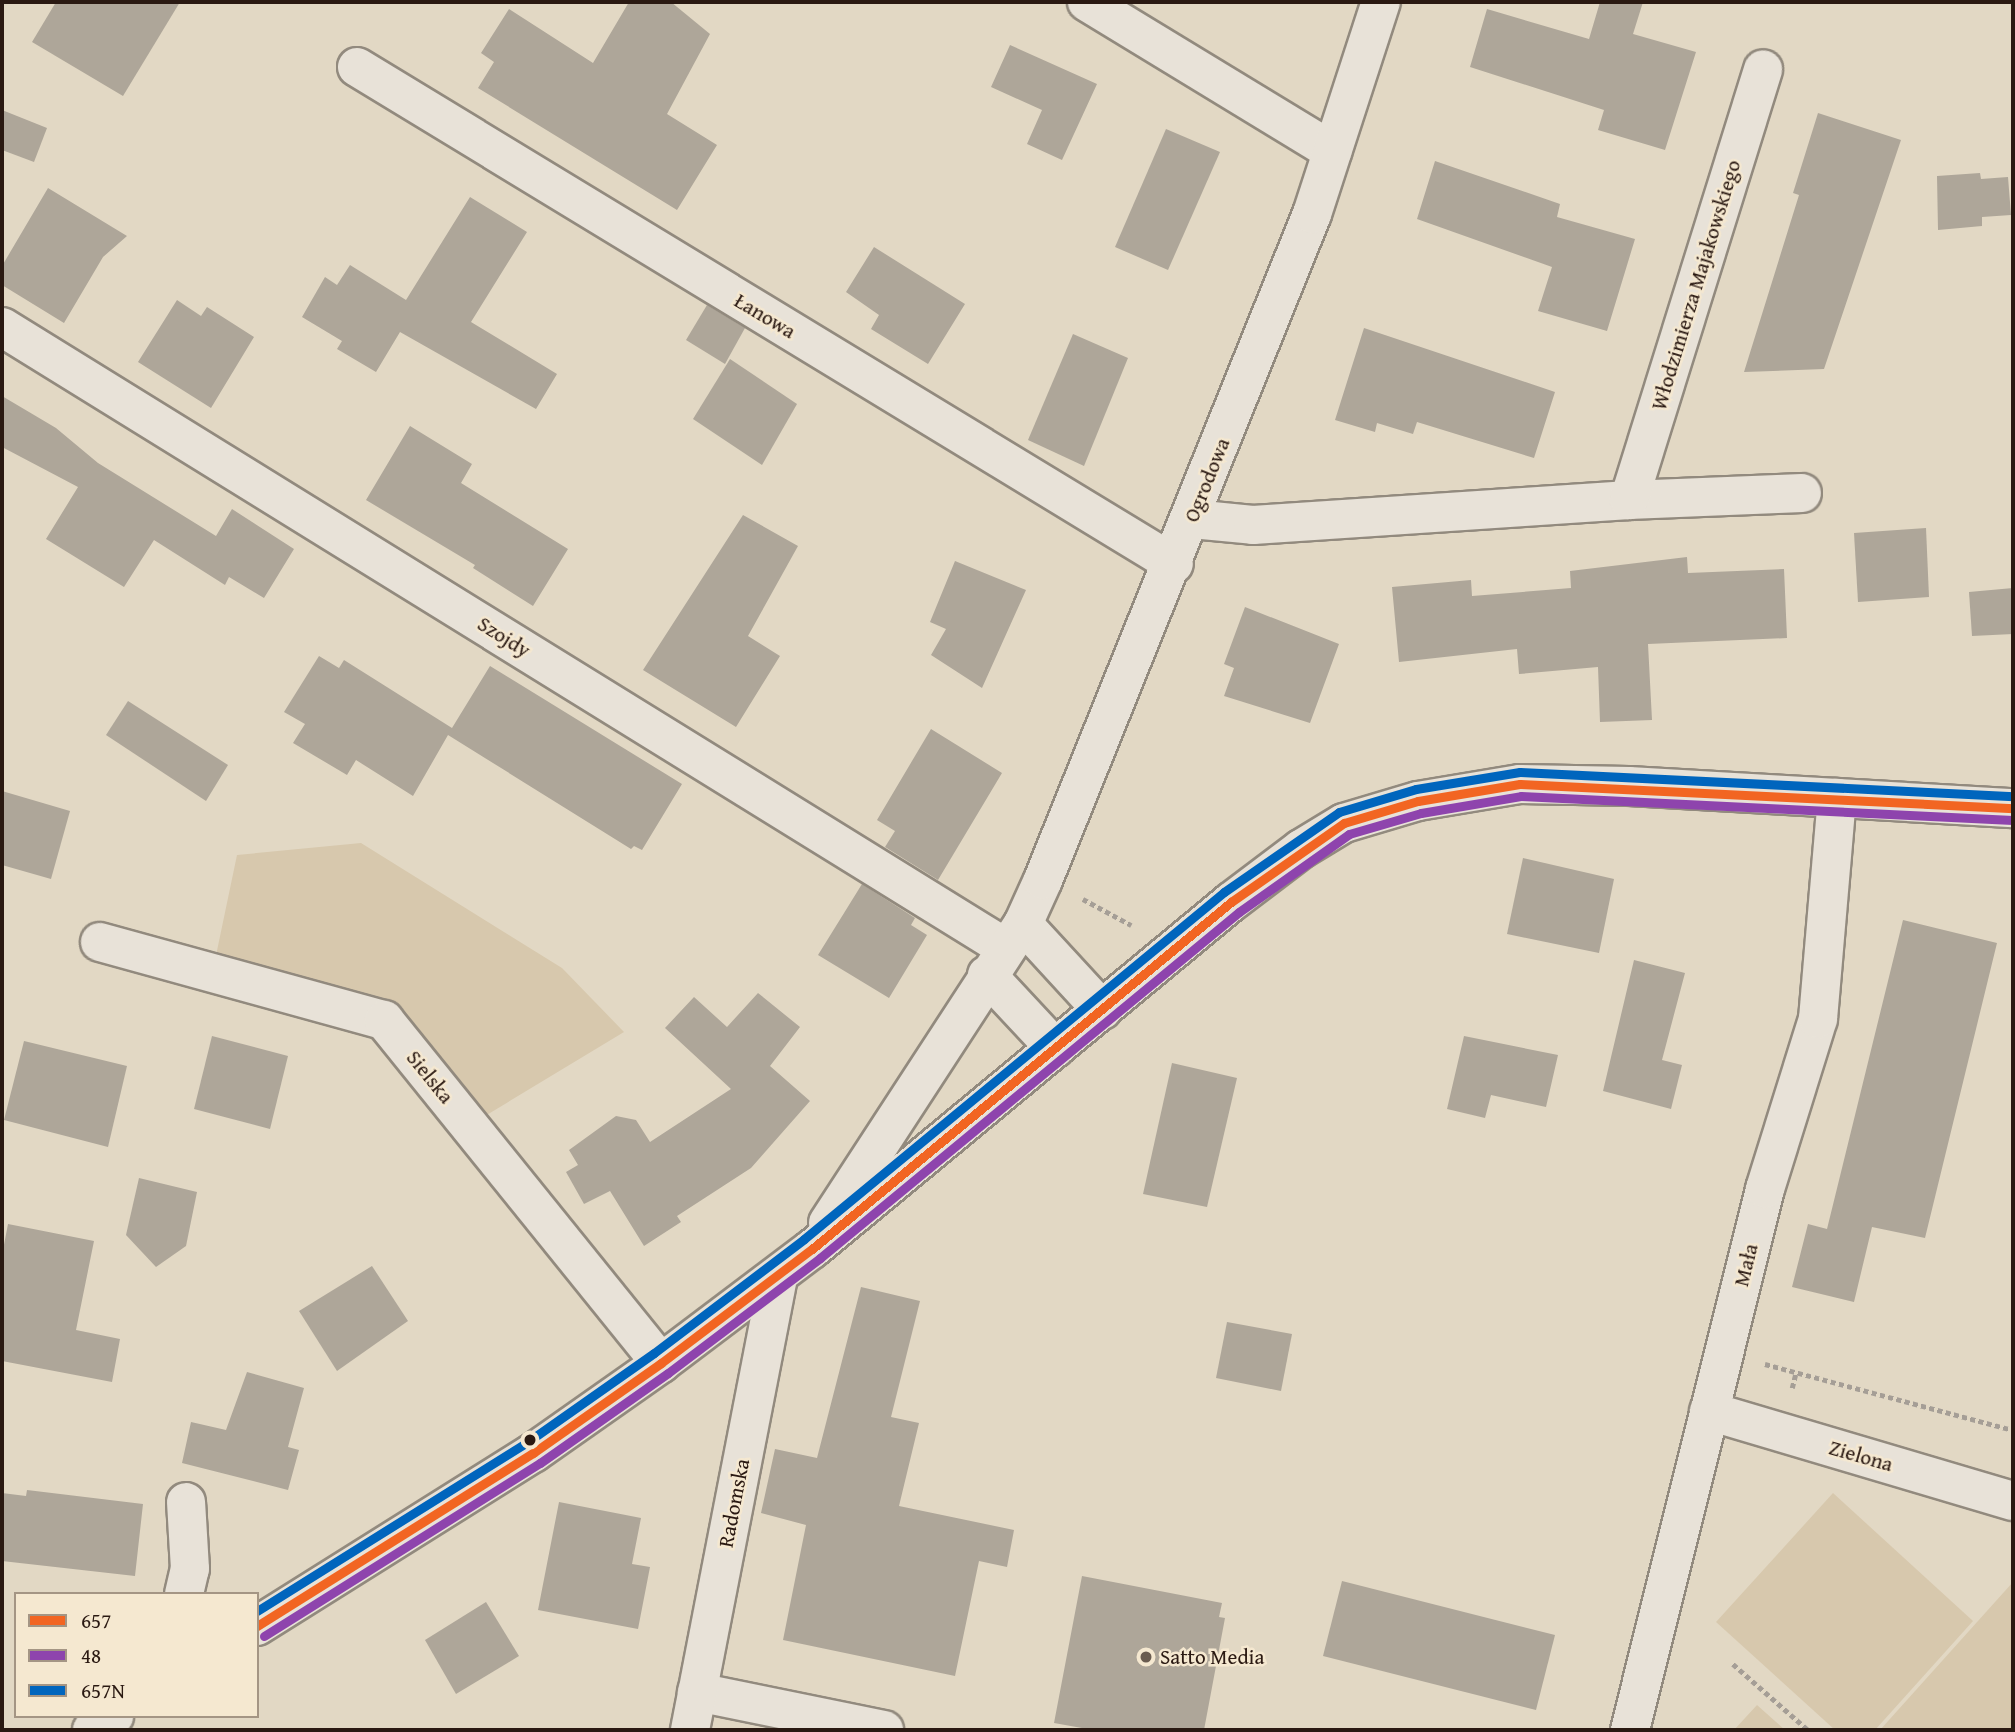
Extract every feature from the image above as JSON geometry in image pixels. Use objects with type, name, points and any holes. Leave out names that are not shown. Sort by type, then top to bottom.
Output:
[{"type":"street","points":[[1087,2],[1332,151]]},
{"type":"street","name":"Ogrodowa","points":[[812,1249],[1005,949],[1192,519],[1312,214],[1381,2]]},
{"type":"street","name":"Łanowa","points":[[356,67],[1174,564]]},
{"type":"street","name":"Włodzimierza Majakowskiego","points":[[1629,500],[1763,69]]},
{"type":"street","name":"Szojdy","points":[[2,327],[1005,949]]},
{"type":"street","points":[[1192,519],[1253,525],[1629,500],[1802,493]]},
{"type":"street","points":[[259,1625],[533,1453],[662,1363],[812,1249],[1301,849],[1344,823],[1419,801],[1520,784],[2013,808]]},
{"type":"street","name":"Mała","points":[[1630,1730],[1765,1189],[1818,1019],[1837,798]]},
{"type":"street","name":"Sielska","points":[[100,942],[384,1020],[662,1363]]},
{"type":"street","points":[[1005,949],[1102,1010]]},
{"type":"street","points":[[1005,949],[1055,1048]]},
{"type":"street","name":"Radomska","points":[[690,1730],[778,1276]]},
{"type":"street","name":"Zielona","points":[[1709,1411],[2013,1500]]},
{"type":"street","points":[[184,1592],[190,1569],[186,1502]]},
{"type":"street","points":[[697,1692],[884,1730]]},
{"type":"street","points":[[92,1730],[111,1718]]},
{"type":"path","points":[[1079,897],[1138,930]]},
{"type":"path","points":[[1757,1362],[2013,1430]]},
{"type":"path","points":[[1734,1664],[1808,1730]]},
{"type":"shaded area","points":[[361,843],[562,968],[624,1032],[485,1116],[405,1014],[380,1001],[214,965],[237,855]]},
{"type":"shaded area","points":[[1833,1493],[1973,1621],[1875,1730],[1835,1730],[1716,1622]]},
{"type":"shaded area","points":[[2013,1582],[2013,1730],[1880,1730]]},
{"type":"shaded area","points":[[1757,1705],[1785,1730],[1734,1730]]},
{"type":"building","points":[[56,2],[180,2],[123,96],[32,42]]},
{"type":"building","points":[[629,2],[671,2],[710,34],[667,114],[717,145],[677,210],[478,88],[494,62],[481,53],[509,9],[593,63]]},
{"type":"building","points":[[1600,2],[1643,2],[1633,34],[1696,52],[1665,150],[1598,130],[1604,110],[1470,67],[1487,9],[1589,39]]},
{"type":"building","points":[[1010,45],[1097,84],[1062,160],[1027,144],[1042,110],[991,87]]},
{"type":"building","points":[[2,110],[47,128],[34,162],[2,150]]},
{"type":"building","points":[[1818,113],[1901,140],[1824,369],[1744,372],[1799,195],[1793,193]]},
{"type":"building","points":[[1166,129],[1220,152],[1168,270],[1115,247]]},
{"type":"building","points":[[1435,161],[1560,204],[1557,217],[1635,239],[1607,331],[1538,311],[1552,267],[1417,219]]},
{"type":"building","points":[[1980,173],[1981,179],[2008,177],[2011,215],[1982,217],[1982,226],[1938,230],[1937,176]]},
{"type":"building","points":[[48,188],[127,236],[103,257],[64,323],[2,285],[2,266]]},
{"type":"building","points":[[470,197],[527,232],[471,322],[557,374],[536,409],[400,332],[376,372],[337,349],[342,341],[302,317],[325,277],[337,285],[350,265],[406,300]]},
{"type":"building","points":[[874,247],[965,304],[928,364],[871,329],[879,315],[846,292]]},
{"type":"building","points":[[177,300],[201,316],[207,307],[254,337],[211,408],[138,362]]},
{"type":"building","points":[[707,305],[745,328],[725,364],[686,340]]},
{"type":"building","points":[[1364,328],[1555,392],[1534,458],[1417,422],[1413,434],[1377,423],[1375,432],[1335,420]]},
{"type":"building","points":[[1073,334],[1128,358],[1084,466],[1028,440]]},
{"type":"building","points":[[730,359],[797,404],[762,465],[693,419]]},
{"type":"building","points":[[2,396],[56,428],[98,463],[216,536],[232,509],[294,549],[264,598],[229,577],[225,585],[154,540],[124,587],[46,539],[78,487],[2,447]]},
{"type":"building","points":[[410,426],[472,464],[461,483],[568,549],[533,606],[473,568],[475,565],[366,500]]},
{"type":"building","points":[[743,515],[798,546],[748,636],[780,656],[736,727],[643,670]]},
{"type":"building","points":[[1926,528],[1929,597],[1858,602],[1854,533]]},
{"type":"building","points":[[1687,557],[1688,573],[1784,569],[1787,638],[1648,644],[1652,720],[1600,722],[1598,667],[1519,674],[1517,649],[1399,662],[1392,587],[1471,580],[1472,596],[1571,588],[1570,571]]},
{"type":"building","points":[[955,561],[1026,590],[982,688],[931,655],[946,629],[930,622]]},
{"type":"building","points":[[2013,588],[2013,634],[1972,636],[1969,592]]},
{"type":"building","points":[[1245,607],[1339,644],[1310,723],[1224,696],[1234,668],[1224,664]]},
{"type":"building","points":[[319,656],[339,668],[344,660],[452,728],[490,666],[682,784],[642,850],[634,846],[631,849],[448,735],[413,796],[356,760],[347,775],[293,743],[305,724],[284,712]]},
{"type":"building","points":[[128,701],[228,765],[206,801],[106,735]]},
{"type":"building","points":[[931,729],[1002,773],[938,880],[885,847],[895,831],[877,820]]},
{"type":"building","points":[[2,791],[70,811],[51,879],[2,865]]},
{"type":"building","points":[[1523,858],[1614,879],[1599,953],[1507,934]]},
{"type":"building","points":[[862,884],[915,918],[911,925],[927,935],[889,998],[818,955]]},
{"type":"building","points":[[1903,920],[1997,943],[1925,1238],[1872,1227],[1854,1302],[1792,1287],[1808,1224],[1827,1229]]},
{"type":"building","points":[[1634,960],[1685,973],[1662,1060],[1682,1065],[1671,1109],[1603,1091]]},
{"type":"building","points":[[758,993],[800,1027],[770,1066],[810,1101],[751,1168],[677,1216],[681,1222],[644,1246],[610,1191],[584,1204],[566,1172],[578,1165],[569,1150],[616,1116],[636,1120],[650,1142],[731,1089],[665,1028],[694,997],[727,1027]]},
{"type":"building","points":[[212,1036],[288,1056],[270,1129],[194,1109]]},
{"type":"building","points":[[1464,1036],[1558,1055],[1546,1107],[1491,1095],[1485,1118],[1447,1109]]},
{"type":"building","points":[[24,1041],[127,1066],[108,1147],[4,1120]]},
{"type":"building","points":[[1172,1063],[1237,1078],[1207,1207],[1143,1194]]},
{"type":"building","points":[[139,1178],[197,1192],[186,1246],[156,1267],[126,1235]]},
{"type":"building","points":[[8,1224],[94,1241],[76,1330],[120,1339],[112,1382],[2,1361],[2,1255]]},
{"type":"building","points":[[372,1266],[408,1321],[337,1371],[299,1311]]},
{"type":"building","points":[[861,1287],[920,1301],[891,1417],[919,1423],[899,1506],[1014,1530],[1007,1567],[979,1561],[955,1676],[783,1640],[806,1525],[761,1513],[775,1449],[817,1458]]},
{"type":"building","points":[[1227,1322],[1292,1334],[1281,1391],[1216,1378]]},
{"type":"building","points":[[247,1372],[304,1388],[288,1447],[299,1450],[288,1490],[182,1463],[191,1422],[226,1430]]},
{"type":"building","points":[[27,1490],[143,1504],[135,1576],[2,1561],[2,1493],[26,1496]]},
{"type":"building","points":[[559,1502],[641,1518],[632,1564],[650,1567],[638,1629],[538,1610]]},
{"type":"building","points":[[1082,1576],[1222,1603],[1219,1617],[1225,1618],[1204,1730],[1093,1730],[1054,1723]]},
{"type":"building","points":[[1342,1581],[1555,1635],[1536,1710],[1323,1656]]},
{"type":"building","points":[[486,1602],[519,1656],[456,1694],[425,1640]]},
{"type":"transit line","name":"657N","points":[[259,1610],[526,1443],[654,1353],[804,1239],[1224,892],[1339,812],[1416,789],[1520,772],[2013,796]]},
{"type":"transit line","name":"657","points":[[259,1625],[533,1453],[661,1363],[812,1249],[1231,902],[1344,823],[1418,801],[1520,784],[2013,808]]},
{"type":"transit line","name":"48","points":[[264,1636],[540,1463],[668,1373],[820,1258],[1239,912],[1349,834],[1421,813],[1521,796],[2012,820]]},
{"type":"place","name":"Satto Media","points":[[1146,1657]]}]
